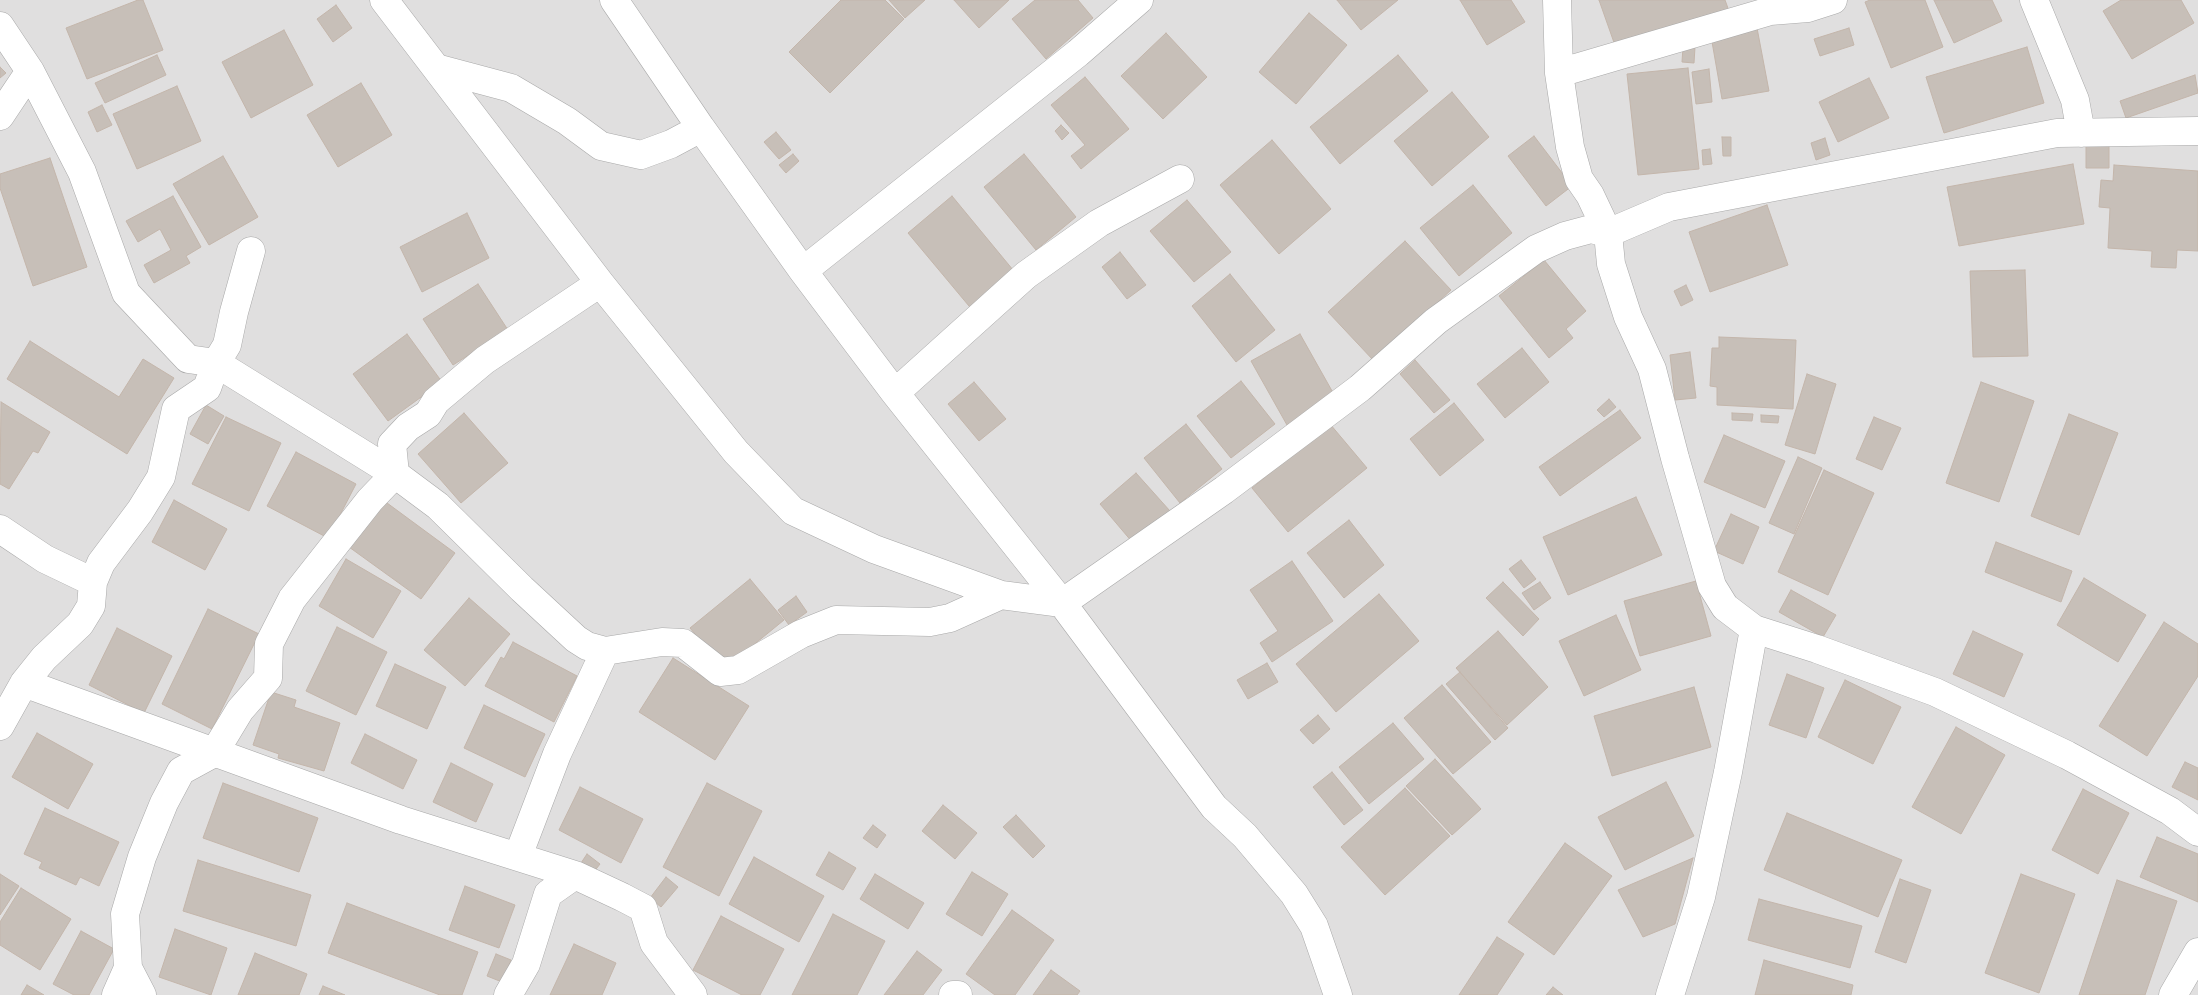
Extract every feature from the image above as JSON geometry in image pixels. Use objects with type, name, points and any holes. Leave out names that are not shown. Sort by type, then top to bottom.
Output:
[{"type":"street","points":[[384,0],[600,283],[736,452],[793,511],[874,549],[1001,595],[1062,603],[1224,490],[1360,388],[1436,321],[1536,249],[1565,236],[1592,229],[1608,233],[1678,206],[1991,144],[2057,133],[2198,131]]},
{"type":"street","points":[[614,0],[701,128],[803,271],[895,393],[1062,603],[1214,807],[1245,836],[1294,894],[1314,926],[1338,995]]},
{"type":"street","points":[[803,271],[1078,54],[1140,0]]},
{"type":"street","points":[[1556,0],[1559,73],[1570,147],[1579,179],[1590,195],[1608,233],[1611,264],[1628,317],[1652,369],[1675,458],[1712,586],[1725,607],[1754,629],[1817,649],[1935,692],[2067,755],[2170,812],[2198,832]]},
{"type":"street","points":[[1559,73],[1770,11],[1808,8],[1833,0]]},
{"type":"street","points":[[2034,0],[2075,100],[2082,133]]},
{"type":"street","points":[[0,26],[30,71],[82,172],[126,293],[188,359],[216,363],[395,474],[438,506],[522,589],[576,639],[587,646],[604,651],[662,642],[683,643],[720,672],[738,670],[801,634],[836,620],[930,622],[950,618],[1001,595]]},
{"type":"street","points":[[436,68],[511,88],[567,121],[602,146],[641,154],[671,144],[701,128]]},
{"type":"street","points":[[0,116],[30,71]]},
{"type":"street","points":[[895,393],[1026,275],[1098,223],[1180,179]]},
{"type":"street","points":[[0,726],[24,683],[44,658],[80,624],[91,606],[93,582],[102,563],[140,511],[161,477],[176,409],[207,388],[216,363],[227,345],[251,251]]},
{"type":"street","points":[[142,995],[128,968],[125,914],[142,857],[164,803],[181,771],[214,753],[240,710],[268,678],[269,644],[292,599],[370,500],[395,474],[392,444],[408,427],[428,414],[436,401],[485,360],[600,283]]},
{"type":"street","points":[[0,529],[45,559],[93,582]]},
{"type":"street","points":[[1670,995],[1701,897],[1728,772],[1754,629]]},
{"type":"street","points":[[518,856],[557,754],[604,651]]},
{"type":"street","points":[[24,683],[401,820],[575,875],[643,908],[654,944],[693,995]]},
{"type":"street","points":[[508,995],[526,964],[548,894],[575,875]]},
{"type":"street","points":[[2172,995],[2198,952]]},
{"type":"street","points":[[116,995],[128,968]]},
{"type":"street","points":[[953,995],[958,995]]},
{"type":"shaded area","points":[[0,0],[2198,0],[2198,995],[0,995]]},
{"type":"building","points":[[138,0],[143,0],[163,50],[87,79],[66,28]]},
{"type":"building","points":[[841,0],[885,0],[904,19],[830,93],[789,52]]},
{"type":"building","points":[[889,0],[925,0],[905,18]]},
{"type":"building","points":[[954,0],[1009,0],[979,28]]},
{"type":"building","points":[[1035,0],[1078,0],[1093,18],[1046,59],[1012,19]]},
{"type":"building","points":[[1337,0],[1398,0],[1361,30]]},
{"type":"building","points":[[1460,0],[1511,0],[1525,22],[1487,45]]},
{"type":"building","points":[[1599,0],[1725,0],[1729,11],[1617,51]]},
{"type":"building","points":[[1870,0],[1925,0],[1943,47],[1891,68],[1865,2]]},
{"type":"building","points":[[1934,0],[1992,0],[2002,21],[1954,43]]},
{"type":"building","points":[[2121,0],[2181,0],[2194,23],[2132,59],[2103,11]]},
{"type":"building","points":[[336,5],[352,28],[333,42],[317,19]]},
{"type":"building","points":[[1309,13],[1347,45],[1296,104],[1259,72]]},
{"type":"building","points":[[1757,28],[1769,91],[1722,99],[1711,36]]},
{"type":"building","points":[[1849,28],[1854,45],[1820,56],[1814,39]]},
{"type":"building","points":[[284,30],[313,85],[251,118],[222,62]]},
{"type":"building","points":[[1166,33],[1207,77],[1163,119],[1121,76]]},
{"type":"building","points":[[1683,47],[1695,47],[1694,63],[1682,62]]},
{"type":"building","points":[[2027,47],[2044,103],[1944,133],[1926,77]]},
{"type":"building","points":[[157,55],[166,75],[105,103],[95,83]]},
{"type":"building","points":[[1398,55],[1428,91],[1340,164],[1310,127]]},
{"type":"building","points":[[0,67],[6,73],[0,78]]},
{"type":"building","points":[[1688,68],[1699,169],[1638,175],[1627,74]]},
{"type":"building","points":[[1709,69],[1712,102],[1696,104],[1692,72]]},
{"type":"building","points":[[2195,75],[2198,93],[2126,118],[2120,101]]},
{"type":"building","points":[[1085,77],[1129,129],[1081,169],[1071,156],[1085,145],[1051,105]]},
{"type":"building","points":[[1869,78],[1889,118],[1838,142],[1819,102]]},
{"type":"building","points":[[361,83],[392,135],[338,167],[307,115]]},
{"type":"building","points":[[177,86],[201,141],[137,169],[113,114]]},
{"type":"building","points":[[1452,92],[1489,137],[1432,186],[1394,141]]},
{"type":"building","points":[[102,105],[112,125],[97,132],[88,112]]},
{"type":"building","points":[[1061,125],[1069,133],[1062,140],[1055,131]]},
{"type":"building","points":[[776,132],[791,150],[779,159],[764,142]]},
{"type":"building","points":[[1534,136],[1572,186],[1546,206],[1508,156]]},
{"type":"building","points":[[1722,137],[1731,137],[1731,156],[1723,156]]},
{"type":"building","points":[[1825,138],[1830,155],[1816,160],[1811,143]]},
{"type":"building","points":[[1272,140],[1331,209],[1279,254],[1220,185]]},
{"type":"building","points":[[2086,146],[2109,146],[2109,168],[2086,168]]},
{"type":"building","points":[[1710,149],[1712,164],[1703,165],[1702,150]]},
{"type":"building","points":[[793,154],[799,161],[786,173],[779,165]]},
{"type":"building","points":[[1024,154],[1076,217],[1036,250],[984,187]]},
{"type":"building","points":[[223,156],[258,217],[209,245],[173,184]]},
{"type":"building","points":[[50,158],[87,267],[33,286],[0,188],[0,174]]},
{"type":"building","points":[[2073,164],[2084,224],[1959,246],[1947,187]]},
{"type":"building","points":[[2114,165],[2198,171],[2198,251],[2177,250],[2176,268],[2151,267],[2152,251],[2108,248],[2110,208],[2099,207],[2101,180],[2113,181]]},
{"type":"building","points":[[1473,185],[1512,233],[1459,276],[1420,228]]},
{"type":"building","points":[[173,196],[201,247],[186,256],[190,263],[154,283],[144,265],[171,250],[160,229],[138,242],[126,221]]},
{"type":"building","points":[[952,196],[1018,276],[974,312],[908,233]]},
{"type":"building","points":[[1187,200],[1231,252],[1194,282],[1150,231]]},
{"type":"building","points":[[1767,205],[1788,265],[1710,292],[1689,232]]},
{"type":"building","points":[[467,213],[489,258],[422,292],[400,247]]},
{"type":"building","points":[[1405,241],[1451,290],[1374,361],[1328,312]]},
{"type":"building","points":[[1120,252],[1146,285],[1127,299],[1102,267]]},
{"type":"building","points":[[1544,260],[1586,311],[1566,329],[1573,338],[1549,358],[1499,296]]},
{"type":"building","points":[[2025,270],[2028,356],[1973,357],[1970,271]]},
{"type":"building","points":[[1230,274],[1275,330],[1236,362],[1192,306]]},
{"type":"building","points":[[478,284],[508,330],[453,365],[423,319]]},
{"type":"building","points":[[1686,285],[1693,300],[1681,306],[1674,291]]},
{"type":"building","points":[[407,334],[442,382],[388,421],[353,374]]},
{"type":"building","points":[[1300,334],[1336,398],[1287,425],[1251,361]]},
{"type":"building","points":[[1719,337],[1796,340],[1793,409],[1717,405],[1717,387],[1710,386],[1712,348],[1719,348]]},
{"type":"building","points":[[30,341],[119,397],[143,359],[174,378],[127,454],[7,379]]},
{"type":"building","points":[[1522,348],[1549,382],[1505,418],[1477,384]]},
{"type":"building","points":[[1690,352],[1696,398],[1675,400],[1670,355]]},
{"type":"building","points":[[1415,360],[1450,400],[1434,413],[1400,374]]},
{"type":"building","points":[[1807,374],[1836,384],[1815,454],[1785,445]]},
{"type":"building","points":[[1241,381],[1275,424],[1231,458],[1197,416]]},
{"type":"building","points":[[974,382],[1006,419],[979,441],[948,404]]},
{"type":"building","points":[[1981,382],[2034,401],[1999,502],[1946,483]]},
{"type":"building","points":[[1609,399],[1616,407],[1604,417],[1597,410]]},
{"type":"building","points":[[1,402],[50,432],[38,453],[33,451],[9,489],[0,484]]},
{"type":"building","points":[[1454,403],[1484,440],[1440,476],[1410,439]]},
{"type":"building","points":[[206,405],[224,416],[208,444],[190,434]]},
{"type":"building","points":[[1620,410],[1641,438],[1560,496],[1539,467]]},
{"type":"building","points":[[464,413],[508,463],[461,503],[418,454]]},
{"type":"building","points":[[1732,413],[1753,414],[1752,421],[1732,420]]},
{"type":"building","points":[[2069,414],[2118,433],[2079,535],[2031,516]]},
{"type":"building","points":[[1761,415],[1779,416],[1778,423],[1761,422]]},
{"type":"building","points":[[226,417],[281,443],[249,511],[192,484]]},
{"type":"building","points":[[1874,417],[1901,428],[1882,470],[1856,459]]},
{"type":"building","points":[[1186,424],[1222,469],[1180,503],[1144,458]]},
{"type":"building","points":[[1330,424],[1367,468],[1288,532],[1252,488]]},
{"type":"building","points":[[1724,435],[1785,461],[1765,508],[1704,482]]},
{"type":"building","points":[[296,452],[356,484],[328,538],[267,506]]},
{"type":"building","points":[[1798,457],[1822,468],[1794,534],[1769,523]]},
{"type":"building","points":[[1824,470],[1874,493],[1828,595],[1778,572]]},
{"type":"building","points":[[1136,473],[1170,511],[1133,543],[1100,504]]},
{"type":"building","points":[[1636,497],[1662,555],[1568,595],[1543,537]]},
{"type":"building","points":[[174,500],[227,529],[205,570],[152,542]]},
{"type":"building","points":[[383,500],[455,553],[421,599],[349,547]]},
{"type":"building","points":[[1731,514],[1759,527],[1743,564],[1714,551]]},
{"type":"building","points":[[1349,520],[1384,565],[1344,598],[1307,553]]},
{"type":"building","points":[[1996,542],[2072,571],[2061,602],[1985,572]]},
{"type":"building","points":[[346,559],[401,591],[373,638],[319,606]]},
{"type":"building","points":[[1521,560],[1536,579],[1524,588],[1509,569]]},
{"type":"building","points":[[1292,561],[1333,621],[1272,662],[1260,643],[1278,631],[1250,590]]},
{"type":"building","points":[[2084,578],[2146,615],[2118,662],[2057,625]]},
{"type":"building","points":[[750,579],[784,620],[724,669],[690,628]]},
{"type":"building","points":[[1696,581],[1711,636],[1640,656],[1624,601]]},
{"type":"building","points":[[1503,582],[1539,619],[1523,636],[1486,598]]},
{"type":"building","points":[[1540,582],[1551,598],[1534,610],[1522,593]]},
{"type":"building","points":[[1791,590],[1836,615],[1823,637],[1779,612]]},
{"type":"building","points":[[1379,594],[1419,641],[1336,712],[1296,664]]},
{"type":"building","points":[[796,596],[807,612],[789,625],[778,610]]},
{"type":"building","points":[[469,598],[510,634],[465,686],[424,650]]},
{"type":"building","points":[[208,609],[259,634],[212,729],[162,704]]},
{"type":"building","points":[[1616,615],[1641,670],[1584,696],[1559,641]]},
{"type":"building","points":[[2164,622],[2198,644],[2198,676],[2147,756],[2099,726]]},
{"type":"building","points":[[337,627],[387,652],[356,715],[306,691]]},
{"type":"building","points":[[117,628],[172,656],[144,713],[89,685]]},
{"type":"building","points":[[1498,631],[1548,687],[1507,725],[1456,668]]},
{"type":"building","points":[[1973,631],[2023,654],[2004,697],[1953,674]]},
{"type":"building","points":[[513,642],[577,676],[554,722],[485,686],[501,657],[504,659]]},
{"type":"building","points":[[673,658],[749,706],[715,760],[639,712]]},
{"type":"building","points":[[1267,663],[1278,682],[1248,699],[1237,680]]},
{"type":"building","points":[[395,664],[446,687],[427,729],[376,706]]},
{"type":"building","points":[[1460,672],[1508,728],[1495,740],[1446,684]]},
{"type":"building","points":[[1787,674],[1824,688],[1806,738],[1769,725]]},
{"type":"building","points":[[1845,680],[1901,707],[1873,764],[1818,737]]},
{"type":"building","points":[[1442,685],[1491,742],[1453,774],[1404,718]]},
{"type":"building","points":[[1694,687],[1711,747],[1612,776],[1594,716]]},
{"type":"building","points":[[271,692],[296,700],[294,707],[340,723],[324,771],[278,758],[279,754],[253,745]]},
{"type":"building","points":[[484,705],[545,734],[525,777],[464,748]]},
{"type":"building","points":[[1318,715],[1330,729],[1313,744],[1300,730]]},
{"type":"building","points":[[1393,723],[1424,759],[1369,804],[1339,767]]},
{"type":"building","points":[[1956,727],[2005,755],[1961,834],[1912,807]]},
{"type":"building","points":[[37,733],[93,764],[68,809],[12,777]]},
{"type":"building","points":[[365,734],[417,760],[403,789],[351,763]]},
{"type":"building","points":[[1435,759],[1481,809],[1452,835],[1406,786]]},
{"type":"building","points":[[2185,762],[2198,768],[2198,800],[2172,787]]},
{"type":"building","points":[[451,763],[493,784],[476,822],[433,802]]},
{"type":"building","points":[[1332,772],[1363,810],[1344,825],[1313,787]]},
{"type":"building","points":[[1666,782],[1694,836],[1625,870],[1598,817]]},
{"type":"building","points":[[223,783],[318,818],[299,872],[203,838]]},
{"type":"building","points":[[707,783],[762,811],[719,896],[663,867]]},
{"type":"building","points":[[580,787],[643,819],[621,863],[559,830]]},
{"type":"building","points":[[1405,788],[1450,836],[1385,895],[1341,847]]},
{"type":"building","points":[[2083,789],[2129,813],[2098,874],[2052,850]]},
{"type":"building","points":[[943,805],[977,833],[955,859],[922,831]]},
{"type":"building","points":[[45,808],[119,842],[99,886],[80,877],[76,885],[39,868],[42,862],[24,854]]},
{"type":"building","points":[[1787,813],[1902,860],[1878,917],[1764,870]]},
{"type":"building","points":[[1016,815],[1045,846],[1033,858],[1003,827]]},
{"type":"building","points":[[873,825],[886,835],[877,848],[863,838]]},
{"type":"building","points":[[2157,837],[2198,854],[2198,902],[2140,877]]},
{"type":"building","points":[[1565,843],[1612,876],[1554,955],[1508,922]]},
{"type":"building","points":[[829,852],[856,868],[843,890],[816,875]]},
{"type":"building","points":[[587,854],[600,864],[593,873],[581,863]]},
{"type":"building","points":[[754,857],[824,896],[799,942],[729,904]]},
{"type":"building","points":[[1693,858],[1675,924],[1643,937],[1618,890]]},
{"type":"building","points":[[198,860],[311,895],[296,946],[183,911]]},
{"type":"building","points":[[972,872],[1008,894],[982,936],[946,914]]},
{"type":"building","points":[[0,874],[19,886],[0,915]]},
{"type":"building","points":[[875,874],[924,903],[908,929],[860,899]]},
{"type":"building","points":[[2021,874],[2075,894],[2039,993],[1985,973]]},
{"type":"building","points":[[666,877],[678,887],[661,907],[650,898]]},
{"type":"building","points":[[1900,879],[1931,890],[1906,963],[1875,952]]},
{"type":"building","points":[[2117,880],[2177,901],[2145,995],[2079,995]]},
{"type":"building","points":[[465,886],[515,905],[499,948],[449,930]]},
{"type":"building","points":[[21,888],[71,919],[40,970],[0,945],[0,922]]},
{"type":"building","points":[[1759,899],[1862,926],[1850,968],[1748,940]]},
{"type":"building","points":[[347,903],[478,952],[462,995],[440,995],[328,953]]},
{"type":"building","points":[[1012,910],[1054,940],[1015,995],[995,995],[966,974]]},
{"type":"building","points":[[833,914],[885,941],[857,995],[792,995]]},
{"type":"building","points":[[721,916],[784,949],[760,995],[742,995],[693,970]]},
{"type":"building","points":[[175,929],[227,948],[211,995],[159,977]]},
{"type":"building","points":[[81,931],[114,949],[89,995],[74,995],[53,984]]},
{"type":"building","points":[[1497,937],[1524,954],[1497,995],[1459,995]]},
{"type":"building","points":[[574,944],[616,963],[602,995],[550,995]]},
{"type":"building","points":[[917,951],[942,970],[923,995],[884,995]]},
{"type":"building","points":[[255,953],[307,974],[299,995],[238,995]]},
{"type":"building","points":[[496,954],[511,960],[502,982],[487,976]]},
{"type":"building","points":[[1764,960],[1853,985],[1851,995],[1755,995]]},
{"type":"building","points":[[1051,970],[1080,991],[1077,995],[1033,995]]},
{"type":"building","points":[[27,985],[44,995],[21,995]]},
{"type":"building","points":[[323,986],[345,995],[319,995]]},
{"type":"building","points":[[1553,987],[1563,995],[1546,995]]}]
